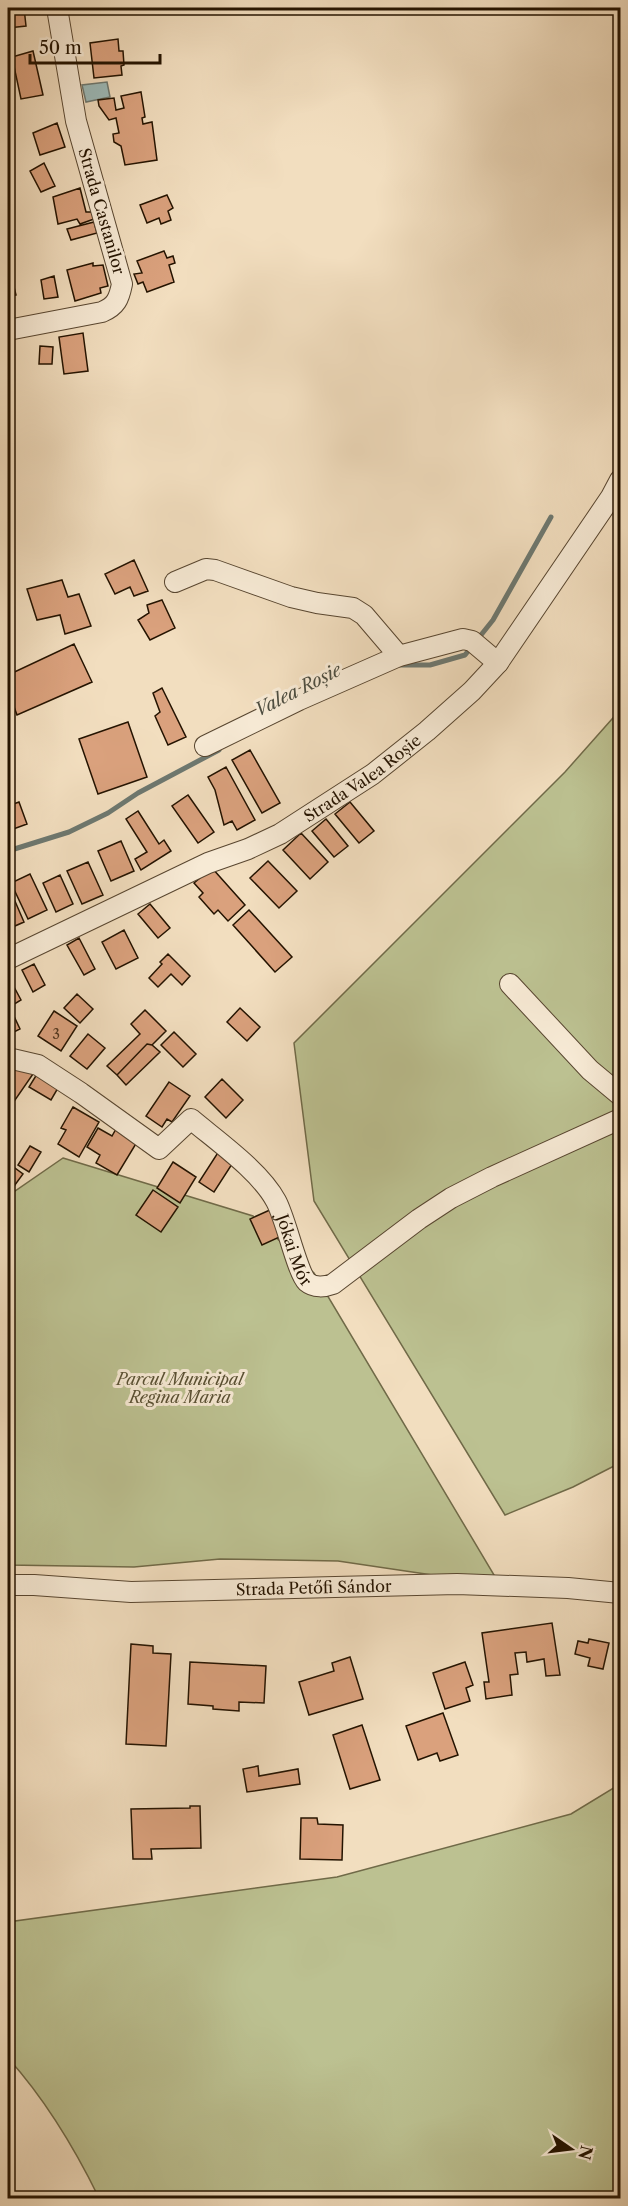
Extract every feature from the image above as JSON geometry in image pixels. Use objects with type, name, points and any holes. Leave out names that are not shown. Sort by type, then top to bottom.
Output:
[{"type":"street","name":"Strada Castanilor","points":[[8,330],[102,312],[112,308],[120,298],[122,284],[76,121],[57,8]]},
{"type":"street","name":"Strada Valea Roșie","points":[[8,959],[208,863],[248,849],[307,818],[373,774],[427,731],[472,691],[498,663],[621,480]]},
{"type":"street","points":[[175,582],[206,569],[215,570],[291,597],[353,608],[364,615],[399,656]]},
{"type":"street","points":[[205,746],[299,700],[399,656],[463,639],[472,641],[498,663]]},
{"type":"street","points":[[510,984],[590,1070],[621,1095]]},
{"type":"street","name":"Jókai Mór","points":[[8,1058],[38,1065],[159,1149],[191,1119],[249,1168],[275,1198],[285,1219],[303,1275],[310,1284],[320,1287],[333,1284],[418,1219],[451,1198],[621,1119]]},
{"type":"street","name":"Strada Petőfi Sándor","points":[[8,1585],[131,1592],[457,1584],[568,1588],[621,1593]]},
{"type":"green space","points":[[620,710],[620,1463],[573,1487],[505,1515],[314,1201],[294,1043],[565,772]]},
{"type":"green space","name":"Parcul Municipal Regina Maria","points":[[63,1158],[253,1216],[314,1273],[500,1585],[338,1561],[220,1559],[134,1567],[8,1565],[8,1196]]},
{"type":"green space","points":[[620,1784],[620,2198],[99,2198],[58,2125],[8,2058],[8,1922],[337,1877],[571,1814]]},
{"type":"water","points":[[107,82],[110,97],[86,102],[82,85]]},
{"type":"building","points":[[8,8],[24,8],[26,26],[8,28]]},
{"type":"building","points":[[118,39],[119,51],[123,51],[122,75],[94,78],[90,43]]},
{"type":"building","points":[[33,51],[43,95],[21,99],[12,57]]},
{"type":"building","points":[[141,92],[145,117],[142,118],[143,124],[152,122],[157,160],[125,165],[121,146],[114,142],[113,134],[119,133],[116,118],[109,120],[99,106],[98,100],[114,98],[116,110],[124,108],[121,96]]},
{"type":"building","points":[[57,123],[65,147],[40,155],[33,133]]},
{"type":"building","points":[[44,163],[55,186],[41,192],[30,171]]},
{"type":"building","points":[[80,188],[86,212],[92,212],[94,219],[80,224],[77,219],[58,224],[53,197]]},
{"type":"building","points":[[167,195],[173,208],[168,211],[171,220],[161,224],[159,218],[147,223],[140,205]]},
{"type":"building","points":[[94,222],[97,233],[71,240],[67,229]]},
{"type":"building","points":[[164,251],[167,258],[173,256],[175,263],[169,265],[174,282],[147,292],[143,282],[138,284],[134,274],[142,273],[137,261]]},
{"type":"building","points":[[93,263],[93,266],[103,265],[108,286],[100,288],[101,293],[75,301],[67,270]]},
{"type":"building","points":[[54,276],[58,297],[44,299],[41,280]]},
{"type":"building","points":[[12,279],[16,295],[8,297],[8,280]]},
{"type":"building","points":[[83,333],[88,371],[64,374],[59,337]]},
{"type":"building","points":[[40,346],[53,347],[52,364],[39,364]]},
{"type":"building","points":[[134,560],[148,591],[134,596],[130,587],[115,594],[105,574]]},
{"type":"building","points":[[62,580],[68,597],[79,594],[91,626],[65,634],[60,615],[37,620],[27,589]]},
{"type":"building","points":[[162,600],[175,628],[150,640],[138,620],[149,613],[147,605]]},
{"type":"building","points":[[74,644],[92,682],[17,715],[8,690],[8,675]]},
{"type":"building","points":[[162,688],[186,737],[168,745],[155,716],[160,712],[153,693]]},
{"type":"building","points":[[128,722],[147,777],[98,794],[79,739]]},
{"type":"building","points":[[250,750],[280,803],[262,813],[232,760]]},
{"type":"building","points":[[226,767],[255,820],[237,830],[232,821],[224,825],[215,790],[208,777]]},
{"type":"building","points":[[188,795],[214,832],[198,843],[172,806]]},
{"type":"building","points":[[19,802],[27,824],[8,831],[8,806]]},
{"type":"building","points":[[350,802],[374,831],[359,843],[335,814]]},
{"type":"building","points":[[138,811],[159,844],[164,840],[171,851],[141,870],[135,859],[147,852],[126,819]]},
{"type":"building","points":[[326,819],[348,846],[334,857],[312,831]]},
{"type":"building","points":[[301,833],[328,862],[310,879],[283,850]]},
{"type":"building","points":[[121,841],[134,871],[111,881],[98,851]]},
{"type":"building","points":[[268,861],[297,891],[279,908],[250,878]]},
{"type":"building","points":[[88,862],[103,895],[82,904],[67,871]]},
{"type":"building","points":[[212,868],[245,905],[228,921],[218,910],[214,914],[199,897],[203,893],[194,883]]},
{"type":"building","points":[[30,874],[47,910],[28,919],[11,883]]},
{"type":"building","points":[[60,875],[73,904],[56,912],[43,883]]},
{"type":"building","points":[[8,885],[24,922],[8,929]]},
{"type":"building","points":[[150,904],[170,928],[158,938],[138,914]]},
{"type":"building","points":[[249,910],[292,957],[275,972],[233,925]]},
{"type":"building","points":[[124,930],[138,958],[116,969],[102,942]]},
{"type":"building","points":[[79,938],[95,969],[84,975],[67,945]]},
{"type":"building","points":[[168,954],[190,976],[182,985],[171,974],[158,987],[149,978]]},
{"type":"building","points":[[34,964],[45,985],[33,992],[22,970]]},
{"type":"building","points":[[13,985],[21,1000],[8,1008],[8,988]]},
{"type":"building","points":[[77,994],[93,1009],[80,1023],[64,1008]]},
{"type":"building","points":[[240,1008],[260,1027],[247,1041],[227,1022]]},
{"type":"building","points":[[145,1010],[166,1031],[152,1045],[147,1044],[117,1075],[107,1066],[140,1034],[131,1024]]},
{"type":"building","points":[[54,1011],[77,1026],[61,1051],[38,1036]]},
{"type":"building","points":[[12,1012],[20,1029],[8,1035],[8,1015]]},
{"type":"building","points":[[174,1032],[196,1054],[183,1067],[161,1045]]},
{"type":"building","points":[[88,1034],[105,1048],[87,1069],[70,1056]]},
{"type":"building","points":[[147,1044],[160,1052],[126,1085],[117,1075]]},
{"type":"building","points":[[14,1062],[33,1074],[13,1103],[8,1099],[8,1072]]},
{"type":"building","points":[[37,1074],[58,1088],[51,1100],[29,1087]]},
{"type":"building","points":[[222,1079],[243,1100],[226,1118],[205,1097]]},
{"type":"building","points":[[169,1082],[190,1096],[172,1122],[167,1119],[162,1127],[146,1116]]},
{"type":"building","points":[[73,1107],[99,1122],[79,1157],[58,1144],[66,1130],[61,1128]]},
{"type":"building","points":[[98,1128],[112,1136],[116,1129],[137,1142],[117,1175],[96,1163],[100,1155],[87,1147]]},
{"type":"building","points":[[30,1146],[41,1152],[29,1172],[18,1165]]},
{"type":"building","points":[[219,1151],[234,1161],[214,1192],[199,1182]]},
{"type":"building","points":[[173,1162],[196,1177],[180,1203],[157,1188]]},
{"type":"building","points":[[8,1163],[23,1174],[9,1193],[8,1192]]},
{"type":"building","points":[[153,1190],[178,1207],[161,1232],[136,1215]]},
{"type":"building","points":[[272,1209],[284,1235],[262,1245],[250,1219]]},
{"type":"building","points":[[552,1623],[560,1675],[546,1676],[544,1659],[527,1662],[526,1652],[515,1653],[518,1674],[510,1675],[512,1695],[486,1699],[484,1682],[489,1682],[482,1633]]},
{"type":"building","points":[[589,1639],[609,1643],[603,1669],[588,1666],[590,1658],[575,1654],[578,1641],[588,1643]]},
{"type":"building","points":[[131,1644],[153,1646],[153,1653],[171,1654],[166,1746],[126,1744]]},
{"type":"building","points":[[350,1657],[363,1699],[309,1715],[299,1682],[334,1671],[332,1663]]},
{"type":"building","points":[[190,1662],[266,1666],[264,1703],[239,1702],[239,1711],[188,1704]]},
{"type":"building","points":[[465,1662],[473,1685],[466,1688],[470,1701],[445,1709],[433,1673]]},
{"type":"building","points":[[443,1713],[458,1755],[440,1761],[437,1753],[418,1760],[406,1726]]},
{"type":"building","points":[[362,1725],[380,1780],[350,1789],[333,1735]]},
{"type":"building","points":[[258,1766],[259,1776],[298,1769],[300,1784],[247,1792],[243,1769]]},
{"type":"building","points":[[190,1806],[200,1806],[201,1848],[151,1849],[152,1859],[133,1859],[131,1809],[190,1808]]},
{"type":"building","points":[[301,1818],[317,1818],[318,1824],[343,1825],[342,1860],[300,1859]]},
{"type":"waterway","name":"Valea Roșie","points":[[397,665],[430,665],[465,655],[493,620],[551,517]]},
{"type":"waterway","name":"Valea Roșie","points":[[8,851],[69,832],[108,813],[138,793],[219,750]]}]
